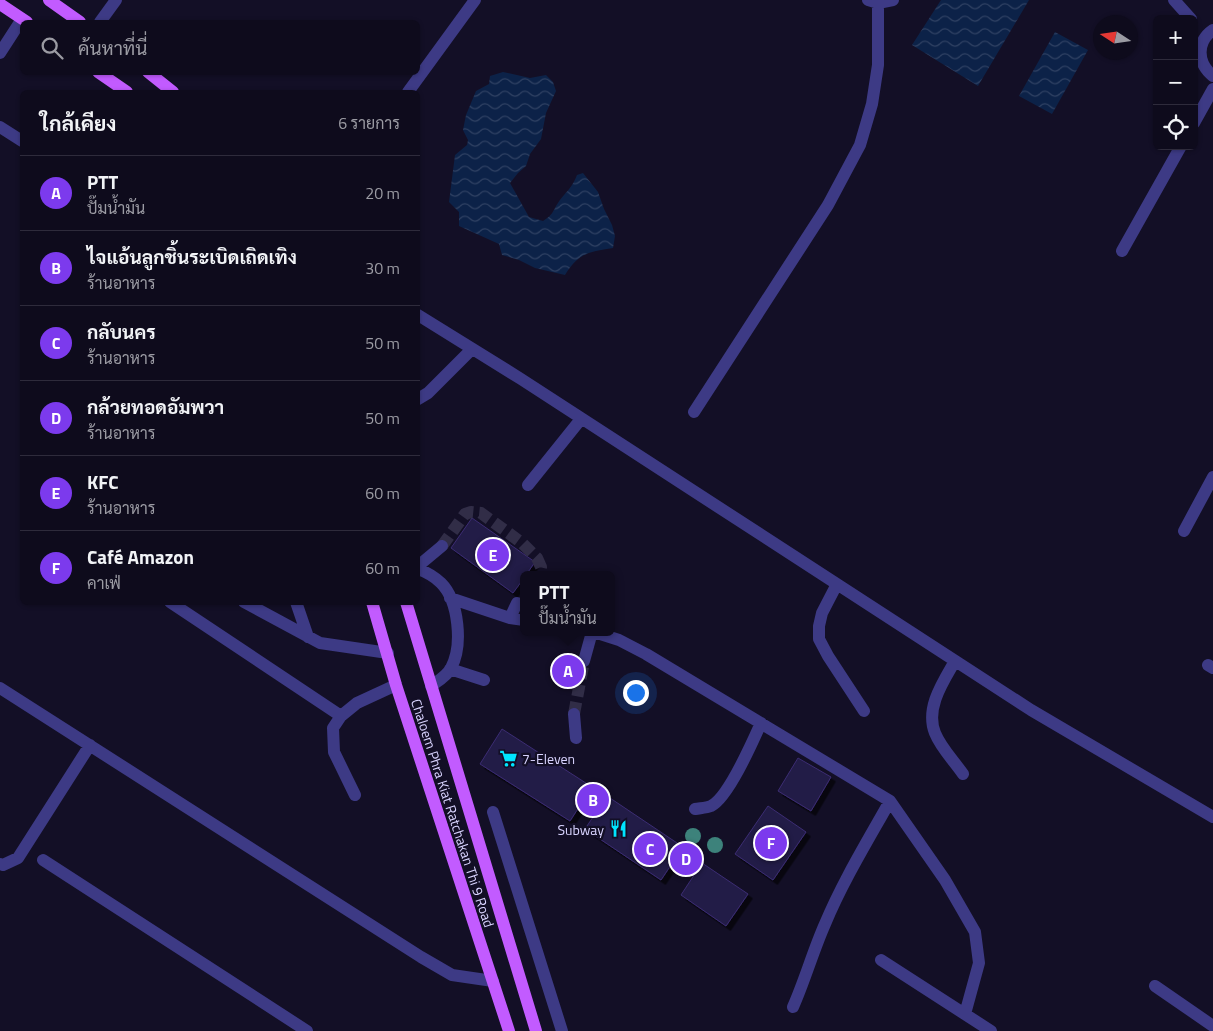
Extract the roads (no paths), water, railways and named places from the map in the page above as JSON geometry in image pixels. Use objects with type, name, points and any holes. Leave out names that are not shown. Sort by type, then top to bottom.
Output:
[{"type":"main road","points":[[49,0],[77,20]]},
{"type":"main road","points":[[0,4],[23,20]]},
{"type":"main road","points":[[102,75],[124,90]]},
{"type":"main road","points":[[152,75],[170,90]]},
{"type":"main road","name":"Chaloem Phra Kiat Ratchakan Thi 9 Road","points":[[373,605],[396,685],[509,1031]]},
{"type":"main road","name":"Chaloem Phra Kiat Ratchakan Thi 9 Road","points":[[407,605],[536,1031]]},
{"type":"street","points":[[101,20],[116,0]]},
{"type":"street","points":[[409,90],[475,0]]},
{"type":"street","points":[[694,412],[828,205],[860,145],[872,104],[878,65],[873,1],[893,0]]},
{"type":"street","points":[[1174,0],[1187,15]]},
{"type":"street","points":[[0,53],[20,26]]},
{"type":"street","points":[[1198,26],[1209,33],[1200,50],[1200,58],[1207,71],[1213,76]]},
{"type":"street","points":[[1198,116],[1213,90]]},
{"type":"street","points":[[0,127],[20,140]]},
{"type":"street","points":[[1122,251],[1179,150]]},
{"type":"street","points":[[420,316],[1031,710],[1213,817]]},
{"type":"street","points":[[420,398],[428,393],[472,349]]},
{"type":"street","points":[[528,486],[581,419]]},
{"type":"street","points":[[1184,531],[1213,477]]},
{"type":"street","points":[[420,566],[442,546]]},
{"type":"street","points":[[420,569],[442,584],[450,598],[459,632],[457,654],[450,670],[430,686]]},
{"type":"street","points":[[837,584],[822,613],[819,626],[820,639],[828,656],[864,711]]},
{"type":"street","points":[[450,598],[510,618],[520,619]]},
{"type":"street","points":[[510,618],[517,603]]},
{"type":"street","points":[[174,605],[341,716]]},
{"type":"street","points":[[249,605],[320,643],[388,653]]},
{"type":"street","points":[[297,605],[308,637]]},
{"type":"street","points":[[584,661],[592,636]]},
{"type":"street","points":[[606,636],[619,640],[646,654],[890,801],[945,880],[975,932],[979,963],[965,1014]]},
{"type":"street","points":[[955,661],[938,692],[932,714],[934,732],[963,774]]},
{"type":"street","points":[[450,670],[484,680]]},
{"type":"street","points":[[355,795],[334,752],[333,728],[341,716],[357,703],[396,685]]},
{"type":"street","points":[[0,688],[421,957],[452,975],[493,981]]},
{"type":"street","points":[[574,714],[576,738]]},
{"type":"street","points":[[695,809],[711,806],[721,798],[747,755],[761,723]]},
{"type":"street","points":[[0,864],[3,865],[18,858],[90,745]]},
{"type":"street","points":[[793,1007],[803,985],[824,924],[844,883],[890,801]]},
{"type":"street","points":[[493,812],[562,1031]]},
{"type":"street","points":[[43,860],[307,1031]]},
{"type":"street","points":[[882,960],[991,1031]]},
{"type":"street","points":[[1156,986],[1213,1026]]},
{"type":"water","points":[[941,0],[1029,0],[978,86],[912,45]]},
{"type":"water","points":[[1055,32],[1088,50],[1052,114],[1019,96]]},
{"type":"water","points":[[503,72],[530,78],[546,75],[553,82],[556,91],[546,113],[541,139],[530,154],[526,166],[510,183],[529,217],[543,221],[552,213],[577,175],[583,173],[598,192],[612,225],[615,236],[613,248],[580,257],[565,275],[535,268],[519,260],[502,255],[499,244],[459,226],[459,212],[449,202],[455,155],[467,145],[468,140],[463,130],[466,115],[476,91],[489,84],[490,76]]},
{"type":"tunnel","points":[[442,546],[465,514],[471,512],[481,513],[522,543],[537,558],[541,567],[540,571]]},
{"type":"tunnel","points":[[574,714],[584,661]]},
{"type":"place","name":"KFC","points":[[493,555]]},
{"type":"place","name":"PTT","points":[[568,671]]},
{"type":"place","name":"7-Eleven","points":[[508,758]]},
{"type":"place","name":"ไจแอ้นลูกชิ้นระเบิดเถิดเทิง","points":[[593,800]]},
{"type":"place","name":"Subway","points":[[618,829]]},
{"type":"place","name":"Café Amazon","points":[[771,843]]},
{"type":"place","name":"กลับนคร","points":[[650,849]]},
{"type":"place","name":"กล้วยทอดอัมพวา","points":[[686,859]]}]
